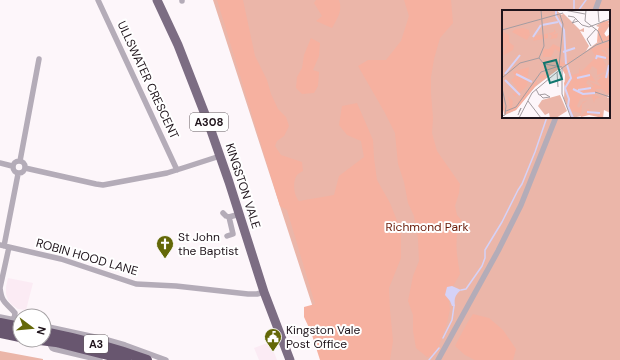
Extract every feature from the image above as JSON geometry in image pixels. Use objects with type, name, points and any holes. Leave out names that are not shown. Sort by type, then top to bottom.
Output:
[{"type":"highway","points":[[0,323],[12,322]]},
{"type":"highway","points":[[0,333],[12,335]]},
{"type":"highway","name":"A3","points":[[52,339],[106,347],[126,352],[147,360]]},
{"type":"highway","name":"A3","points":[[52,341],[126,360]]},
{"type":"main road","name":"KINGSTON VALE","points":[[157,0],[178,45],[208,122],[240,214],[264,292],[290,360]]},
{"type":"street","name":"ULLSWATER CRESCENT","points":[[98,0],[177,170]]},
{"type":"street","points":[[595,10],[599,0]]},
{"type":"street","points":[[20,161],[39,59]]},
{"type":"street","points":[[438,360],[498,251],[521,205],[556,118]]},
{"type":"street","points":[[25,168],[103,185],[177,170],[220,156]]},
{"type":"street","points":[[20,161],[23,163],[25,168]]},
{"type":"street","points":[[12,166],[14,162],[20,161]]},
{"type":"street","points":[[0,163],[12,166]]},
{"type":"street","points":[[12,166],[13,170],[18,174]]},
{"type":"street","points":[[18,174],[23,172],[25,168]]},
{"type":"street","points":[[12,310],[4,301],[0,288],[3,246],[18,174]]},
{"type":"street","points":[[223,213],[229,217],[233,234],[227,236]]},
{"type":"street","points":[[229,217],[240,214]]},
{"type":"street","name":"ROBIN HOOD LANE","points":[[3,246],[61,259],[136,284],[176,286],[248,294],[264,292]]},
{"type":"street","points":[[0,317],[12,320]]},
{"type":"street","points":[[52,328],[118,343],[166,360]]},
{"type":"street","points":[[52,348],[82,358],[100,360]]},
{"type":"shaded area","points":[[8,278],[33,283],[27,308],[16,308],[12,305],[6,294]]},
{"type":"shaded area","points":[[270,342],[277,360],[259,360],[254,348]]},
{"type":"green space","name":"Richmond Park","points":[[213,0],[620,0],[620,360],[330,360]]},
{"type":"green space","points":[[217,0],[243,0],[255,56],[267,80],[271,94],[278,109],[286,117],[289,126],[284,136],[277,141],[275,146],[281,155],[302,162],[303,171],[297,175],[294,181],[294,189],[299,201],[334,195],[339,176],[364,157],[361,141],[347,135],[339,125],[342,106],[357,103],[373,140],[377,180],[390,203],[401,234],[401,258],[389,288],[393,341],[390,360],[320,360],[311,332],[304,317],[304,307],[315,304],[287,210],[280,206]]},
{"type":"green space","points":[[316,0],[339,0],[340,11],[332,28],[316,21],[322,16],[314,3]]},
{"type":"green space","points":[[404,0],[451,0],[453,23],[440,38],[434,59],[431,77],[433,118],[432,133],[437,151],[460,184],[455,206],[457,215],[462,221],[457,234],[457,254],[460,274],[448,295],[450,309],[447,323],[438,348],[433,356],[427,357],[416,348],[413,331],[413,315],[408,301],[413,276],[419,261],[418,239],[414,216],[408,203],[404,182],[398,164],[395,133],[358,66],[368,60],[386,60],[401,41],[409,16]]},
{"type":"green space","points":[[311,38],[320,43],[319,56],[313,70],[319,72],[318,86],[314,93],[302,94],[296,88],[297,77],[302,68],[304,55]]},
{"type":"green space","points":[[473,314],[489,318],[503,330],[516,349],[513,360],[475,360],[465,355],[455,346]]},
{"type":"green space","points":[[0,351],[43,359],[43,360],[0,360]]},
{"type":"water","points":[[452,286],[461,290],[455,297],[455,306],[452,306],[445,295],[447,287]]},
{"type":"waterway","points":[[574,0],[574,10]]},
{"type":"waterway","points":[[579,10],[586,0]]},
{"type":"waterway","points":[[461,290],[466,289],[482,266],[485,258],[485,250],[522,184],[547,118]]},
{"type":"waterway","points":[[443,338],[452,320],[454,306]]},
{"type":"waterway","points":[[429,360],[439,348]]},
{"type":"place","name":"St John the Baptist","points":[[165,259]]},
{"type":"place","name":"Kingston Vale Post Office","points":[[273,352]]}]
